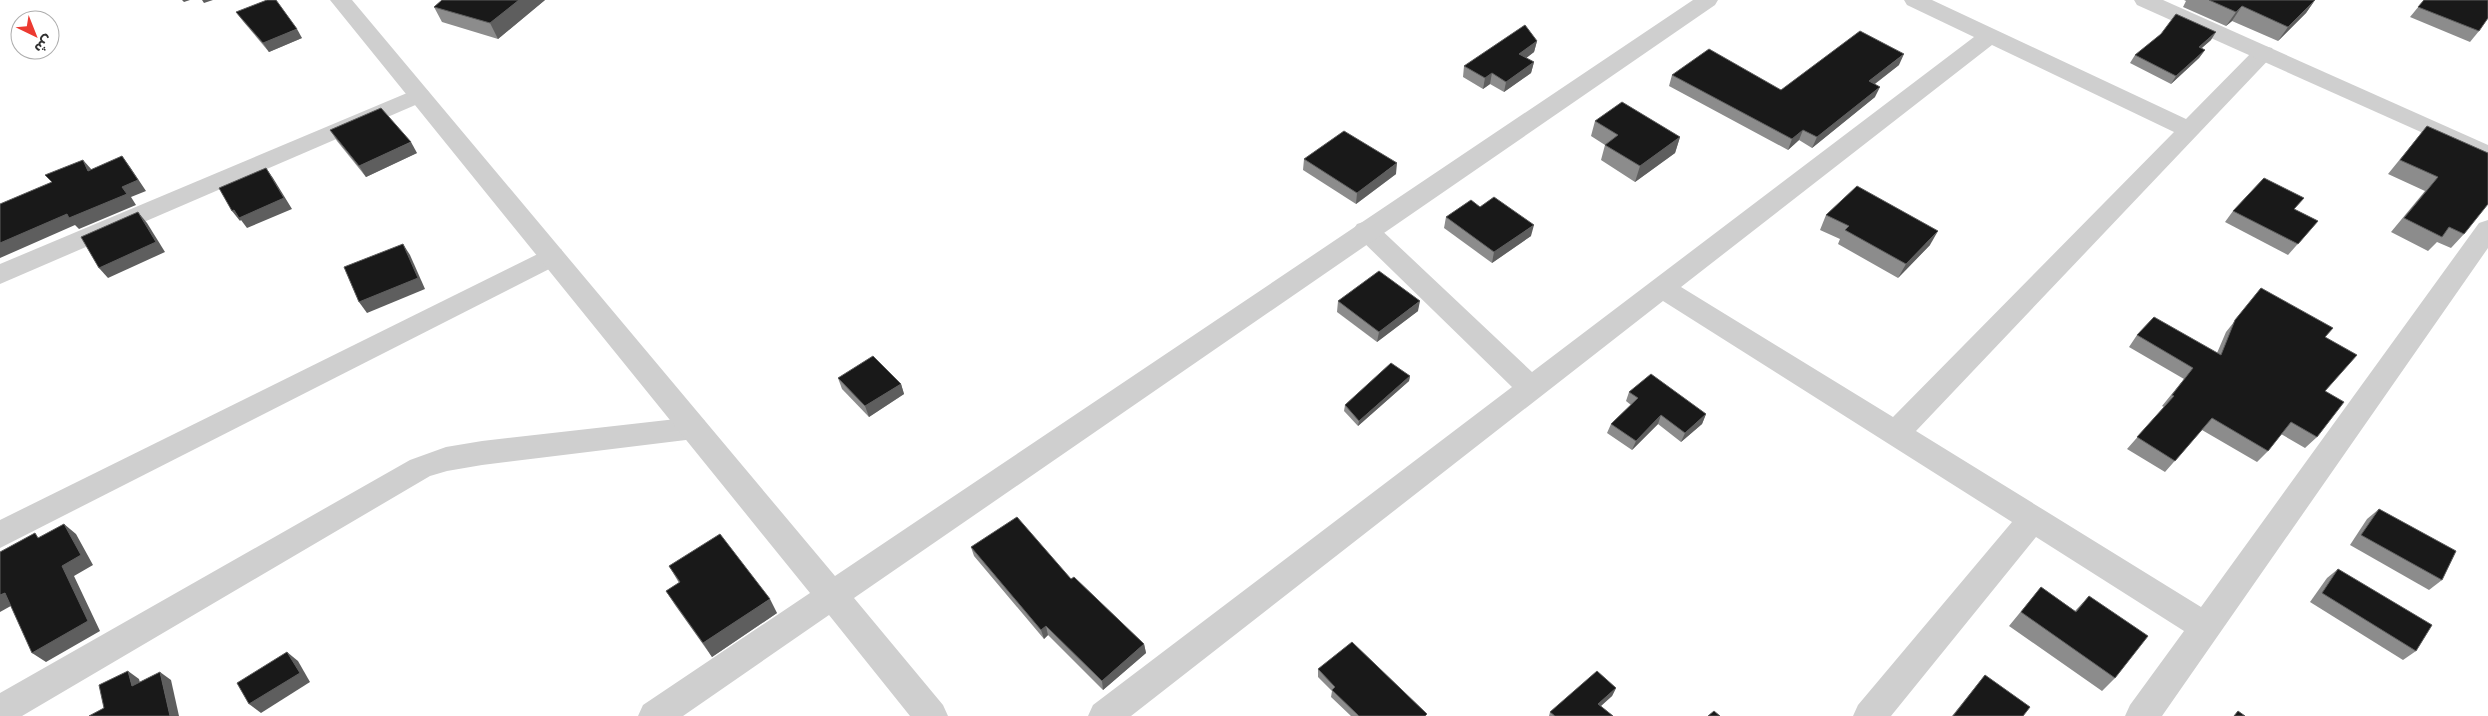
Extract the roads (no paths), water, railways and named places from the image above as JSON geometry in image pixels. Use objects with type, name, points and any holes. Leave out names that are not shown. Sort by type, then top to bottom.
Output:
[{"type":"street","points":[[342,0],[931,716]]},
{"type":"street","points":[[655,716],[833,597],[1366,230],[1707,0]]},
{"type":"street","points":[[1915,0],[2189,130]]},
{"type":"street","points":[[2145,0],[2488,154]]},
{"type":"street","points":[[1105,716],[1989,36]]},
{"type":"street","points":[[1896,433],[2264,53]]},
{"type":"street","points":[[0,275],[419,95]]},
{"type":"street","points":[[2142,716],[2488,229]]},
{"type":"street","points":[[1366,230],[1532,389]]},
{"type":"street","points":[[0,536],[552,256]]},
{"type":"street","points":[[1663,288],[2205,627]]},
{"type":"street","points":[[0,711],[420,468],[446,459],[482,453],[694,428]]},
{"type":"street","points":[[1870,716],[2032,519]]}]
